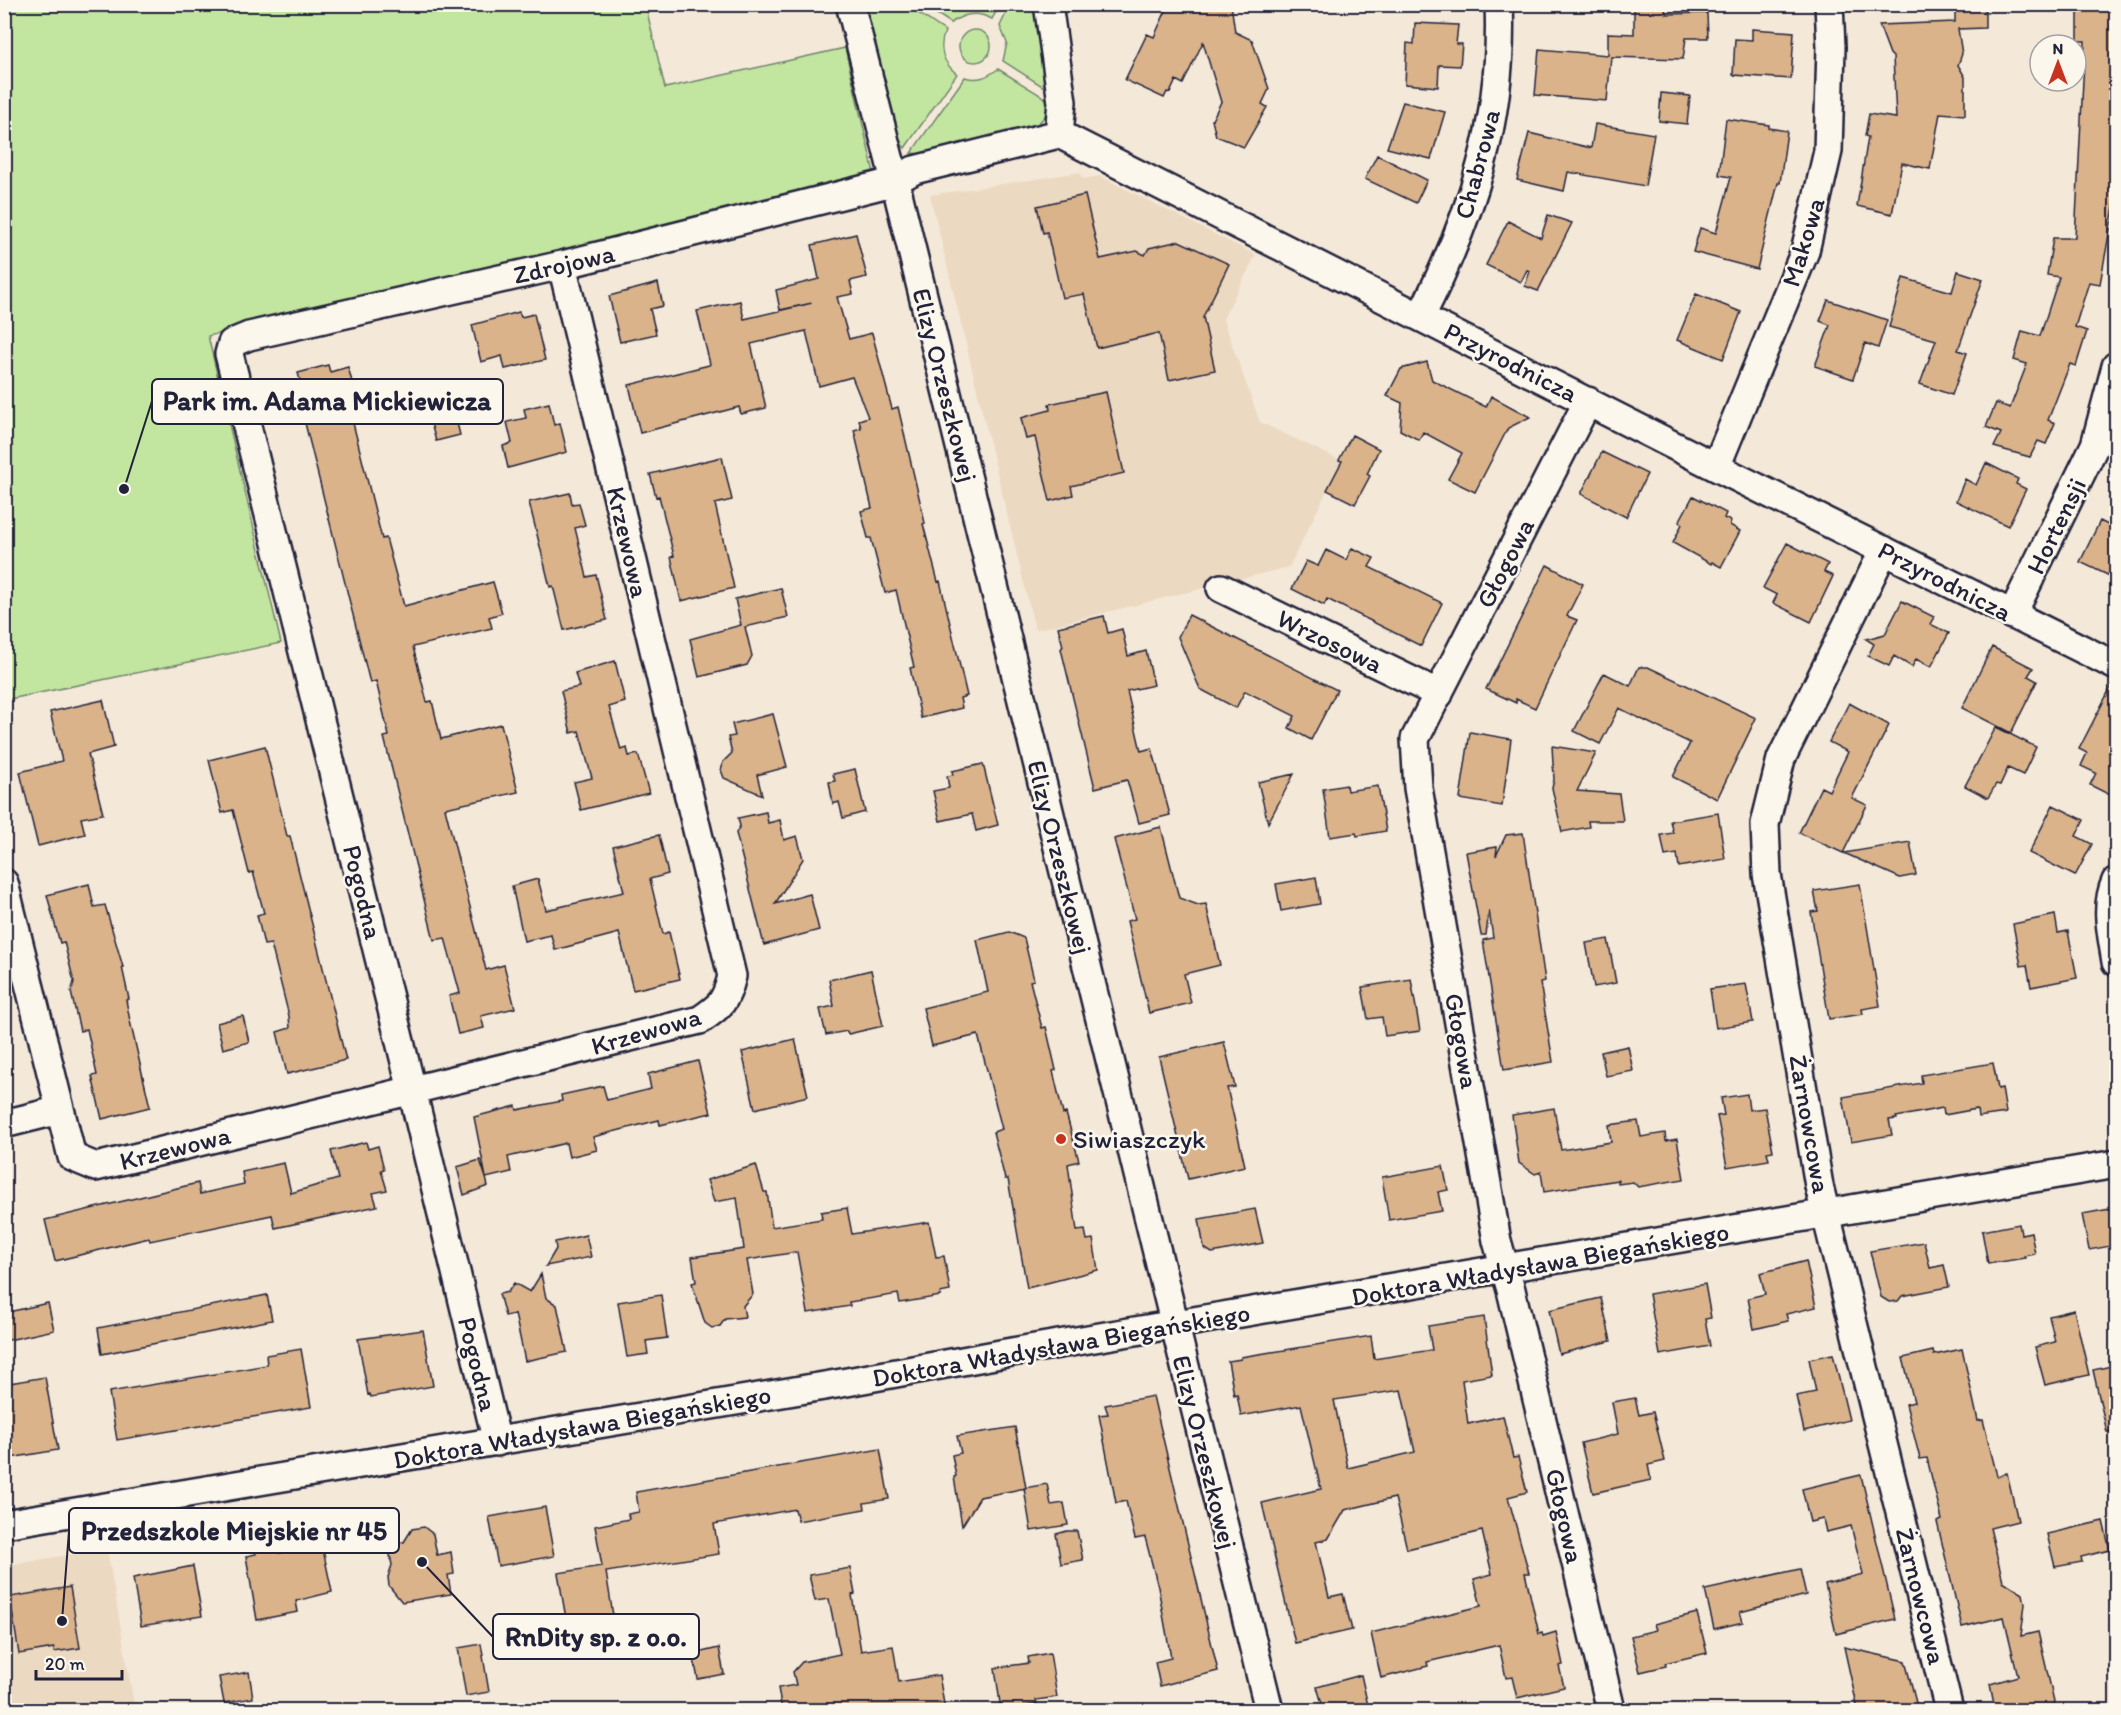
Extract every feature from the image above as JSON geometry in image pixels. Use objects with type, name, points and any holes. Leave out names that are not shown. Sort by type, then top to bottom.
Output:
[{"type":"street","name":"Elizy Orzeszkowej","points":[[850,4],[1269,1710]]},
{"type":"street","points":[[895,181],[914,170],[1059,134],[1062,102],[1048,4]]},
{"type":"street","name":"Chabrowa","points":[[1421,316],[1439,279],[1479,178],[1499,72],[1499,4]]},
{"type":"street","name":"Makowa","points":[[1716,466],[1805,252],[1828,151],[1831,47],[1829,4]]},
{"type":"street","name":"Przyrodnicza","points":[[1059,134],[2116,666]]},
{"type":"street","name":"Zdrojowa","points":[[232,343],[249,336],[562,265],[895,181]]},
{"type":"street","name":"Krzewowa","points":[[60,1110],[72,1157],[96,1167],[700,1020],[714,1011],[727,996],[732,976],[562,265]]},
{"type":"street","name":"Pogodna","points":[[232,343],[230,354],[497,1442]]},
{"type":"street","name":"Hortensji","points":[[2012,615],[2095,445],[2116,366]]},
{"type":"street","name":"Głogowa","points":[[1588,401],[1415,739],[1418,788],[1495,1229],[1611,1710]]},
{"type":"street","name":"Żarnowcowa","points":[[1884,550],[1781,759],[1765,824],[1767,874],[1819,1186],[1949,1710]]},
{"type":"street","name":"Wrzosowa","points":[[1221,588],[1439,694]]},
{"type":"street","points":[[2116,881],[2109,902],[2110,927],[2116,962]]},
{"type":"street","points":[[4,883],[60,1110],[4,1124]]},
{"type":"street","name":"Doktora Władysława Biegańskiego","points":[[4,1524],[497,1442],[2116,1164]]},
{"type":"shaded area","points":[[1080,172],[1083,179],[1100,176],[1256,255],[1223,319],[1260,422],[1342,461],[1289,567],[1035,630],[930,195]]},
{"type":"shaded area","points":[[107,1548],[135,1710],[10,1710],[4,1676],[4,1566]]},
{"type":"green space","points":[[4,5],[649,5],[648,16],[665,88],[845,48],[874,173],[870,176],[208,336],[281,643],[5,700]]},
{"type":"green space","points":[[862,5],[906,5],[945,31],[942,43],[943,55],[948,65],[957,74],[905,148],[897,139]]},
{"type":"green space","points":[[923,5],[1000,5],[992,19],[971,14],[951,23]]},
{"type":"green space","points":[[1010,5],[1037,5],[1050,91],[1003,61],[1007,43],[1000,26]]},
{"type":"green space","points":[[975,30],[986,35],[991,46],[986,57],[975,62],[964,57],[959,46],[964,35]]},
{"type":"green space","points":[[998,69],[1050,101],[1045,116],[1036,126],[922,154],[911,153],[965,77],[982,78]]},
{"type":"building","points":[[1169,4],[1231,4],[1235,32],[1252,40],[1269,89],[1262,104],[1267,107],[1244,147],[1216,136],[1212,120],[1221,102],[1203,42],[1183,84],[1176,80],[1170,93],[1167,92],[1164,98],[1125,80],[1147,34],[1154,37]]},
{"type":"building","points":[[1955,4],[1985,4],[1985,28],[1958,29],[1962,54],[1958,65],[1965,77],[1965,115],[1940,113],[1930,169],[1902,163],[1892,214],[1857,206],[1868,137],[1865,136],[1869,114],[1896,118],[1893,57],[1879,25],[1955,22]]},
{"type":"building","points":[[2078,4],[2116,4],[2116,196],[2100,284],[2089,282],[2075,327],[2087,331],[2076,366],[2070,364],[2048,420],[2055,423],[2046,444],[2038,441],[2030,457],[1994,447],[2001,433],[1986,427],[1996,403],[2010,408],[2027,364],[2014,360],[2022,331],[2040,336],[2059,277],[2047,275],[2053,238],[2075,238],[2082,93],[2088,93],[2088,33],[2078,33]]},
{"type":"building","points":[[1634,6],[1665,7],[1666,14],[1707,13],[1708,38],[1686,38],[1683,59],[1611,57],[1607,101],[1535,95],[1539,49],[1608,55],[1608,33],[1634,34]]},
{"type":"building","points":[[1415,23],[1458,25],[1456,44],[1462,44],[1460,66],[1439,65],[1438,87],[1405,84],[1407,43],[1414,44]]},
{"type":"building","points":[[1752,29],[1794,32],[1791,79],[1733,75],[1735,39],[1752,40]]},
{"type":"building","points":[[1661,93],[1690,96],[1687,124],[1659,121]]},
{"type":"building","points":[[1403,102],[1445,112],[1431,159],[1387,148]]},
{"type":"building","points":[[1726,119],[1769,125],[1769,128],[1787,131],[1780,183],[1778,183],[1757,269],[1693,252],[1700,228],[1716,233],[1731,177],[1719,175]]},
{"type":"building","points":[[1595,124],[1654,134],[1645,186],[1568,172],[1564,191],[1517,180],[1529,133],[1591,148]]},
{"type":"building","points":[[1377,155],[1427,180],[1416,203],[1365,179]]},
{"type":"building","points":[[1085,195],[1100,259],[1137,251],[1145,255],[1149,248],[1179,241],[1229,264],[1203,317],[1215,370],[1169,380],[1159,333],[1097,348],[1084,294],[1062,298],[1047,232],[1043,233],[1037,206]]},
{"type":"building","points":[[1548,215],[1572,223],[1538,291],[1525,286],[1530,271],[1527,270],[1521,282],[1486,265],[1508,221],[1541,238]]},
{"type":"building","points":[[856,234],[867,277],[850,281],[853,294],[837,297],[849,339],[872,333],[892,409],[898,407],[925,523],[923,524],[938,582],[940,581],[967,696],[960,698],[962,708],[921,718],[910,668],[914,667],[896,590],[885,593],[871,538],[868,538],[861,511],[872,508],[854,430],[861,428],[859,420],[868,417],[852,377],[819,386],[806,331],[751,344],[766,408],[741,414],[739,407],[640,433],[629,385],[710,364],[697,311],[740,301],[744,319],[812,303],[780,310],[776,290],[819,279],[812,245]]},
{"type":"building","points":[[1958,271],[1983,279],[1958,350],[1967,353],[1952,395],[1920,384],[1936,340],[1889,327],[1903,278],[1952,292]]},
{"type":"building","points":[[658,283],[663,306],[650,309],[656,334],[620,342],[609,296]]},
{"type":"building","points":[[1696,294],[1741,312],[1723,359],[1677,340]]},
{"type":"building","points":[[1828,300],[1887,320],[1878,348],[1865,343],[1853,379],[1815,366],[1830,325],[1820,321]]},
{"type":"building","points":[[519,312],[521,317],[534,314],[545,360],[505,369],[502,356],[481,362],[472,325]]},
{"type":"building","points":[[1427,362],[1432,380],[1486,407],[1491,396],[1530,417],[1508,428],[1475,492],[1448,479],[1462,453],[1423,432],[1419,440],[1400,430],[1402,403],[1387,396],[1401,369]]},
{"type":"building","points":[[328,365],[330,372],[348,367],[355,393],[351,394],[354,406],[349,407],[382,539],[386,538],[404,606],[493,582],[502,613],[489,617],[492,628],[413,647],[427,702],[432,701],[441,739],[501,724],[518,792],[445,808],[486,970],[504,965],[515,1008],[481,1016],[484,1028],[458,1034],[449,996],[460,993],[445,938],[434,940],[384,737],[389,736],[376,681],[370,683],[300,403],[306,402],[298,373]]},
{"type":"building","points":[[1106,392],[1124,473],[1071,486],[1073,495],[1050,501],[1035,437],[1026,439],[1021,418],[1050,410],[1049,404]]},
{"type":"building","points":[[549,403],[554,425],[560,423],[567,452],[508,468],[503,446],[512,443],[507,422],[526,418],[524,409]]},
{"type":"building","points":[[453,407],[460,435],[436,441],[428,413]]},
{"type":"building","points":[[1352,435],[1379,449],[1367,474],[1370,476],[1355,504],[1327,490]]},
{"type":"building","points":[[1602,452],[1647,474],[1626,517],[1581,494]]},
{"type":"building","points":[[722,457],[732,500],[715,504],[734,588],[681,601],[671,557],[674,556],[659,496],[656,497],[650,474]]},
{"type":"building","points":[[1986,463],[2018,479],[2016,484],[2026,489],[2008,526],[1956,501],[1965,479],[1976,485]]},
{"type":"building","points":[[570,493],[572,504],[579,503],[585,525],[575,528],[587,577],[596,575],[607,620],[564,630],[553,586],[550,587],[529,502]]},
{"type":"building","points":[[1693,496],[1726,513],[1724,518],[1731,521],[1730,525],[1740,531],[1721,567],[1673,543],[1682,524],[1679,522]]},
{"type":"building","points":[[2100,521],[2116,529],[2116,579],[2080,562]]},
{"type":"building","points":[[1787,543],[1828,564],[1824,572],[1833,576],[1811,622],[1773,603],[1777,595],[1763,588]]},
{"type":"building","points":[[1352,548],[1374,558],[1369,567],[1442,603],[1421,646],[1327,599],[1324,605],[1292,589],[1306,561],[1318,566],[1326,550],[1346,560]]},
{"type":"building","points":[[1547,565],[1583,584],[1567,616],[1577,620],[1535,708],[1516,699],[1516,703],[1486,689]]},
{"type":"building","points":[[781,588],[788,617],[745,627],[752,656],[747,665],[699,677],[690,639],[741,625],[735,599]]},
{"type":"building","points":[[1902,601],[1934,617],[1930,624],[1949,633],[1931,667],[1916,659],[1912,667],[1894,656],[1889,666],[1868,656],[1874,644],[1866,639],[1885,634]]},
{"type":"building","points":[[1189,615],[1337,690],[1311,740],[1289,728],[1295,716],[1245,691],[1236,708],[1200,689],[1178,637]]},
{"type":"building","points":[[1104,616],[1108,633],[1122,629],[1128,656],[1146,651],[1154,685],[1127,691],[1141,751],[1152,748],[1170,815],[1139,823],[1127,780],[1095,788],[1061,649],[1063,646],[1058,627]]},
{"type":"building","points":[[1992,647],[2033,668],[2028,676],[2037,681],[2011,733],[1962,708]]},
{"type":"building","points":[[615,661],[625,702],[609,707],[621,750],[627,748],[629,756],[638,754],[649,793],[581,810],[574,782],[592,778],[579,731],[571,733],[561,691],[579,687],[575,673]]},
{"type":"building","points":[[1639,667],[1648,667],[1756,718],[1717,799],[1673,777],[1690,743],[1619,708],[1600,744],[1574,731],[1604,673],[1630,686]]},
{"type":"building","points":[[2114,681],[2116,682],[2116,798],[2090,785],[2096,773],[2081,766],[2087,753],[2079,749]]},
{"type":"building","points":[[103,700],[114,747],[88,754],[103,814],[81,818],[85,834],[38,846],[20,772],[62,761],[50,712]]},
{"type":"building","points":[[1849,703],[1889,725],[1852,798],[1867,805],[1843,853],[1799,833],[1821,787],[1829,791],[1848,752],[1829,742]]},
{"type":"building","points":[[773,714],[787,767],[757,775],[762,795],[724,778],[721,770],[723,762],[732,753],[728,737],[735,736],[732,724]]},
{"type":"building","points":[[1996,727],[2036,747],[2023,775],[2008,768],[2000,785],[1996,784],[1988,798],[1965,786]]},
{"type":"building","points":[[1470,732],[1511,739],[1502,806],[1460,799]]},
{"type":"building","points":[[265,746],[346,1060],[287,1074],[277,1032],[290,1028],[289,1016],[271,944],[264,945],[257,915],[264,913],[253,872],[249,873],[233,810],[222,813],[209,760]]},
{"type":"building","points":[[1552,746],[1596,753],[1577,791],[1619,794],[1623,821],[1588,821],[1589,827],[1562,832],[1552,788],[1554,780]]},
{"type":"building","points":[[983,764],[998,825],[976,831],[972,814],[940,821],[933,791],[949,788],[947,776],[953,775],[952,771]]},
{"type":"building","points":[[855,769],[865,812],[843,818],[839,802],[833,804],[829,782],[835,781],[833,774]]},
{"type":"building","points":[[1294,774],[1268,823],[1258,782]]},
{"type":"building","points":[[1346,785],[1347,791],[1378,786],[1386,831],[1357,836],[1356,833],[1330,837],[1323,789]]},
{"type":"building","points":[[2053,805],[2084,820],[2076,836],[2092,844],[2075,876],[2029,853]]},
{"type":"building","points":[[766,812],[768,823],[780,820],[784,840],[797,836],[803,859],[775,904],[810,894],[819,930],[764,945],[736,833],[740,826],[738,818]]},
{"type":"building","points":[[1718,813],[1725,859],[1679,867],[1677,854],[1665,856],[1661,835],[1673,833],[1670,821]]},
{"type":"building","points":[[1161,827],[1179,898],[1198,905],[1206,904],[1220,965],[1184,974],[1191,1003],[1149,1013],[1127,921],[1135,919],[1114,839]]},
{"type":"building","points":[[1523,833],[1545,981],[1540,982],[1553,1062],[1504,1070],[1483,940],[1493,938],[1489,910],[1486,935],[1481,935],[1466,852],[1497,847],[1496,856],[1506,835]]},
{"type":"building","points":[[659,835],[668,874],[650,879],[663,934],[669,932],[680,979],[633,990],[619,933],[555,950],[551,935],[524,941],[512,886],[538,879],[546,910],[624,892],[613,846]]},
{"type":"building","points":[[1910,842],[1916,875],[1900,878],[1844,853]]},
{"type":"building","points":[[1316,877],[1320,904],[1281,911],[1276,884]]},
{"type":"building","points":[[89,884],[94,907],[105,905],[123,967],[129,999],[126,1000],[130,1021],[150,1107],[102,1119],[92,1076],[97,1075],[87,1029],[80,1031],[71,992],[74,982],[64,942],[60,943],[47,895]]},
{"type":"building","points":[[1860,884],[1880,1006],[1862,1009],[1863,1014],[1829,1019],[1811,912],[1818,911],[1814,891]]},
{"type":"building","points":[[2055,915],[2058,933],[2068,931],[2077,978],[2031,987],[2027,965],[2021,966],[2013,924]]},
{"type":"building","points":[[1009,932],[1024,938],[1034,980],[1030,981],[1042,1028],[1046,1027],[1063,1114],[1066,1113],[1079,1161],[1068,1164],[1077,1231],[1085,1230],[1087,1240],[1093,1239],[1098,1270],[1027,1288],[1008,1179],[1005,1179],[993,1132],[1002,1129],[978,1035],[932,1046],[923,1008],[988,992],[977,940]]},
{"type":"building","points":[[1608,939],[1616,983],[1594,987],[1586,943]]},
{"type":"building","points":[[871,970],[883,1026],[848,1034],[847,1031],[826,1035],[820,1009],[834,1006],[829,980]]},
{"type":"building","points":[[1411,979],[1420,1031],[1385,1036],[1382,1017],[1368,1019],[1362,987]]},
{"type":"building","points":[[1746,984],[1753,1022],[1716,1028],[1710,989]]},
{"type":"building","points":[[243,1016],[249,1042],[223,1049],[217,1023]]},
{"type":"building","points":[[795,1039],[808,1096],[755,1109],[742,1052]]},
{"type":"building","points":[[1224,1042],[1235,1087],[1227,1088],[1245,1166],[1188,1179],[1159,1057]]},
{"type":"building","points":[[1628,1046],[1633,1071],[1606,1076],[1601,1052]]},
{"type":"building","points":[[698,1061],[711,1113],[660,1125],[659,1120],[593,1137],[597,1150],[569,1157],[566,1143],[508,1157],[511,1172],[486,1178],[474,1117],[516,1106],[517,1110],[562,1101],[561,1095],[603,1086],[607,1100],[651,1089],[648,1074]]},
{"type":"building","points":[[1993,1063],[1998,1089],[2002,1088],[2006,1113],[1978,1117],[1977,1109],[1944,1115],[1943,1108],[1896,1117],[1897,1119],[1889,1120],[1892,1135],[1851,1142],[1843,1097],[1922,1083],[1921,1075]]},
{"type":"building","points":[[1747,1094],[1749,1110],[1765,1108],[1773,1151],[1767,1152],[1769,1160],[1727,1167],[1717,1116],[1724,1115],[1721,1098]]},
{"type":"building","points":[[1554,1108],[1561,1150],[1611,1142],[1609,1125],[1638,1121],[1641,1137],[1665,1133],[1666,1141],[1677,1139],[1684,1179],[1638,1187],[1633,1182],[1618,1184],[1618,1180],[1544,1192],[1541,1172],[1535,1174],[1519,1163],[1512,1115]]},
{"type":"building","points":[[366,1142],[368,1149],[378,1146],[384,1169],[381,1170],[387,1190],[373,1193],[377,1206],[275,1228],[272,1215],[150,1241],[149,1238],[55,1261],[45,1220],[198,1183],[200,1194],[244,1184],[242,1172],[284,1163],[291,1193],[338,1179],[331,1151]]},
{"type":"building","points":[[480,1160],[488,1186],[464,1195],[457,1167]]},
{"type":"building","points":[[756,1165],[764,1192],[767,1192],[772,1227],[822,1219],[821,1212],[847,1208],[852,1234],[929,1222],[936,1257],[944,1256],[950,1291],[940,1293],[941,1296],[900,1303],[898,1294],[849,1302],[850,1306],[808,1313],[797,1252],[747,1260],[753,1294],[743,1306],[745,1317],[725,1319],[720,1326],[712,1328],[705,1323],[692,1283],[696,1282],[692,1257],[744,1249],[737,1198],[714,1202],[707,1180]]},
{"type":"building","points":[[1443,1166],[1448,1190],[1438,1192],[1442,1211],[1389,1220],[1382,1177]]},
{"type":"building","points":[[2116,1208],[2116,1245],[2089,1250],[2082,1214]]},
{"type":"building","points":[[1255,1209],[1263,1243],[1212,1253],[1204,1248],[1199,1219]]},
{"type":"building","points":[[2019,1224],[2021,1234],[2031,1232],[2035,1254],[2024,1256],[2025,1258],[1988,1264],[1982,1231]]},
{"type":"building","points":[[586,1235],[591,1257],[546,1266],[556,1249],[555,1242]]},
{"type":"building","points":[[1924,1242],[1930,1268],[1944,1265],[1949,1287],[1902,1296],[1898,1301],[1889,1302],[1881,1297],[1870,1251]]},
{"type":"building","points":[[1806,1261],[1816,1307],[1786,1314],[1788,1321],[1754,1329],[1748,1298],[1765,1294],[1760,1273]]},
{"type":"building","points":[[541,1274],[546,1298],[557,1305],[567,1352],[525,1361],[515,1314],[505,1316],[499,1294],[508,1292],[514,1283],[530,1292]]},
{"type":"building","points":[[1705,1284],[1711,1318],[1705,1319],[1710,1346],[1660,1355],[1649,1294]]},
{"type":"building","points":[[267,1295],[272,1320],[102,1354],[98,1328]]},
{"type":"building","points":[[661,1295],[667,1338],[646,1341],[648,1354],[627,1357],[618,1302]]},
{"type":"building","points":[[1601,1298],[1611,1341],[1559,1354],[1549,1310]]},
{"type":"building","points":[[48,1303],[54,1330],[4,1341],[4,1313]]},
{"type":"building","points":[[2074,1310],[2089,1375],[2045,1385],[2035,1347],[2055,1342],[2049,1316]]},
{"type":"building","points":[[1484,1317],[1492,1375],[1462,1380],[1468,1424],[1503,1416],[1513,1458],[1518,1457],[1527,1492],[1508,1497],[1529,1573],[1525,1573],[1539,1634],[1542,1633],[1543,1636],[1556,1632],[1563,1665],[1559,1666],[1564,1687],[1517,1698],[1512,1677],[1506,1678],[1499,1645],[1427,1662],[1428,1666],[1381,1678],[1371,1633],[1481,1606],[1474,1579],[1492,1574],[1482,1531],[1407,1549],[1395,1498],[1345,1510],[1328,1539],[1316,1542],[1329,1597],[1343,1594],[1352,1630],[1295,1643],[1262,1503],[1321,1489],[1301,1405],[1241,1416],[1237,1394],[1234,1395],[1228,1361],[1371,1336],[1374,1359],[1432,1350],[1428,1326]],"holes":[[[1401,1390],[1415,1452],[1348,1468],[1334,1400]]]},
{"type":"building","points":[[423,1330],[433,1386],[371,1397],[370,1394],[368,1395],[358,1339]]},
{"type":"building","points":[[301,1349],[311,1407],[117,1440],[109,1392],[267,1365],[266,1355]]},
{"type":"building","points":[[1962,1349],[1978,1421],[1983,1420],[1997,1476],[2007,1473],[2018,1521],[1990,1528],[2003,1581],[2023,1594],[2025,1604],[2021,1636],[2038,1632],[2056,1710],[1995,1710],[1990,1684],[2018,1676],[2004,1617],[1962,1627],[1937,1522],[1942,1520],[1927,1458],[1920,1459],[1906,1404],[1914,1402],[1903,1358],[1933,1351],[1934,1355]]},
{"type":"building","points":[[1833,1354],[1849,1420],[1804,1431],[1796,1396],[1816,1392],[1809,1359]]},
{"type":"building","points":[[2116,1365],[2116,1430],[2107,1432],[2093,1370]]},
{"type":"building","points":[[45,1377],[58,1450],[4,1459],[4,1384]]},
{"type":"building","points":[[1153,1396],[1218,1671],[1160,1686],[1155,1662],[1171,1658],[1158,1587],[1145,1537],[1135,1539],[1126,1501],[1116,1503],[1099,1415],[1108,1414],[1105,1405]]},
{"type":"building","points":[[1635,1398],[1639,1415],[1653,1412],[1665,1461],[1648,1465],[1651,1480],[1593,1493],[1581,1443],[1618,1434],[1612,1402]]},
{"type":"building","points":[[1015,1427],[1026,1488],[980,1497],[962,1526],[952,1455],[961,1453],[957,1436]]},
{"type":"building","points":[[880,1449],[889,1499],[864,1503],[865,1509],[798,1521],[795,1509],[714,1524],[719,1554],[606,1572],[616,1634],[570,1641],[558,1573],[602,1566],[595,1526],[629,1519],[628,1514],[639,1512],[636,1492]]},
{"type":"building","points":[[1861,1475],[1895,1619],[1836,1634],[1825,1584],[1863,1574],[1851,1526],[1826,1532],[1823,1519],[1810,1522],[1802,1489]]},
{"type":"building","points":[[1047,1484],[1051,1505],[1064,1503],[1068,1525],[1031,1531],[1024,1488]]},
{"type":"building","points":[[545,1507],[554,1556],[498,1566],[489,1517]]},
{"type":"building","points":[[2103,1521],[2110,1550],[2081,1557],[2082,1562],[2055,1567],[2047,1534]]},
{"type":"building","points":[[424,1527],[433,1534],[437,1555],[451,1552],[454,1574],[448,1575],[451,1594],[402,1602],[389,1586],[388,1577],[392,1565],[388,1545],[404,1542],[412,1529]]},
{"type":"building","points":[[1077,1531],[1083,1560],[1061,1564],[1056,1534]]},
{"type":"building","points":[[277,1542],[279,1553],[322,1545],[332,1592],[296,1601],[298,1612],[257,1620],[246,1556],[256,1554],[255,1546]]},
{"type":"building","points":[[193,1566],[202,1616],[141,1626],[133,1578]]},
{"type":"building","points":[[850,1568],[861,1651],[893,1646],[899,1682],[939,1675],[945,1710],[782,1710],[778,1688],[796,1685],[793,1672],[802,1662],[840,1654],[829,1599],[815,1601],[809,1575]]},
{"type":"building","points":[[1800,1569],[1806,1595],[1740,1612],[1743,1622],[1714,1629],[1705,1590]]},
{"type":"building","points":[[70,1587],[80,1648],[54,1652],[54,1648],[19,1654],[10,1597]]},
{"type":"building","points":[[1697,1613],[1707,1653],[1665,1663],[1666,1666],[1640,1672],[1631,1636],[1656,1630],[1654,1624]]},
{"type":"building","points":[[481,1644],[489,1692],[466,1696],[458,1648]]},
{"type":"building","points":[[1844,1647],[1905,1661],[1918,1710],[1858,1710]]},
{"type":"building","points":[[719,1648],[724,1674],[698,1679],[693,1654]]},
{"type":"building","points":[[1050,1653],[1057,1697],[1036,1700],[1037,1704],[1001,1710],[995,1668],[1029,1663],[1028,1657]]},
{"type":"building","points":[[249,1672],[253,1698],[224,1703],[219,1677]]},
{"type":"building","points":[[1361,1675],[1369,1710],[1324,1710],[1317,1687]]},
{"type":"place","name":"Park im. Adama Mickiewicza","points":[[124,489]]},
{"type":"place","name":"Siwiaszczyk","points":[[1061,1139]]},
{"type":"place","name":"RnDity sp. z o.o.","points":[[422,1562]]},
{"type":"place","name":"Przedszkole Miejskie nr 45","points":[[62,1621]]}]
